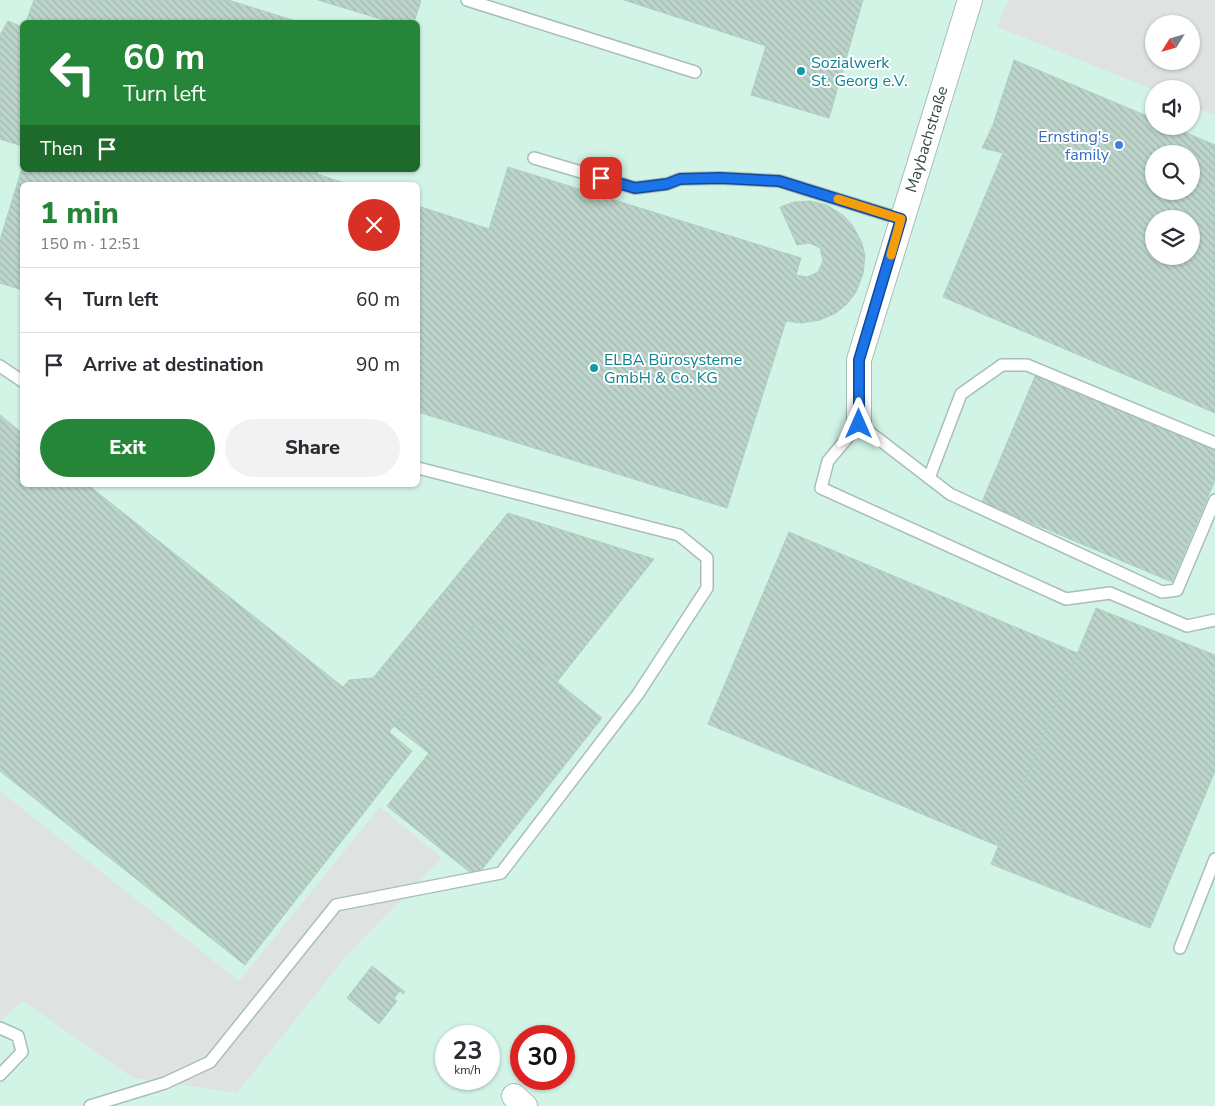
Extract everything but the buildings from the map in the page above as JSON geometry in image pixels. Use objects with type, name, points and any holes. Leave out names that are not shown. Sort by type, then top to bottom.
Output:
[{"type":"street","name":"Maybachstraße","points":[[859,424],[859,360],[970,0]]},
{"type":"lane","points":[[467,0],[695,72]]},
{"type":"lane","points":[[534,158],[635,188],[667,184],[680,179],[720,178],[779,181],[901,219]]},
{"type":"lane","points":[[929,478],[961,394],[1002,365],[1027,365],[1215,443]]},
{"type":"lane","points":[[0,366],[20,380]]},
{"type":"lane","points":[[1215,500],[1177,590],[1162,592],[950,494],[859,424],[828,461],[821,488],[1066,599],[1110,594],[1187,626],[1215,620]]},
{"type":"lane","points":[[90,1106],[165,1083],[210,1062],[336,905],[501,873],[638,694],[706,588],[707,558],[679,535],[420,469]]},
{"type":"lane","points":[[1180,948],[1215,859]]},
{"type":"lane","points":[[0,1028],[18,1036],[22,1052],[0,1075]]},
{"type":"shaded area","points":[[0,0],[1215,0],[1215,1106],[0,1106]]},
{"type":"shaded area","points":[[1008,0],[1215,0],[1215,115],[1200,109],[1200,80],[1145,80],[1145,86],[997,27]]},
{"type":"shaded area","points":[[0,791],[239,981],[380,807],[442,858],[347,955],[237,1093],[133,1078],[23,1001],[0,1021]]},
{"type":"slow traffic","points":[[838,199],[901,219],[891,255]]},
{"type":"place","name":"Sozialwerk St. Georg e.V.","points":[[801,71]]},
{"type":"place","name":"Ernsting's family","points":[[1119,145]]},
{"type":"place","name":"ELBA Bürosysteme GmbH & Co. KG","points":[[594,368]]},
{"type":"route","points":[[601,178],[635,188],[667,184],[680,179],[720,178],[779,181],[901,219],[859,360],[859,424]]}]
